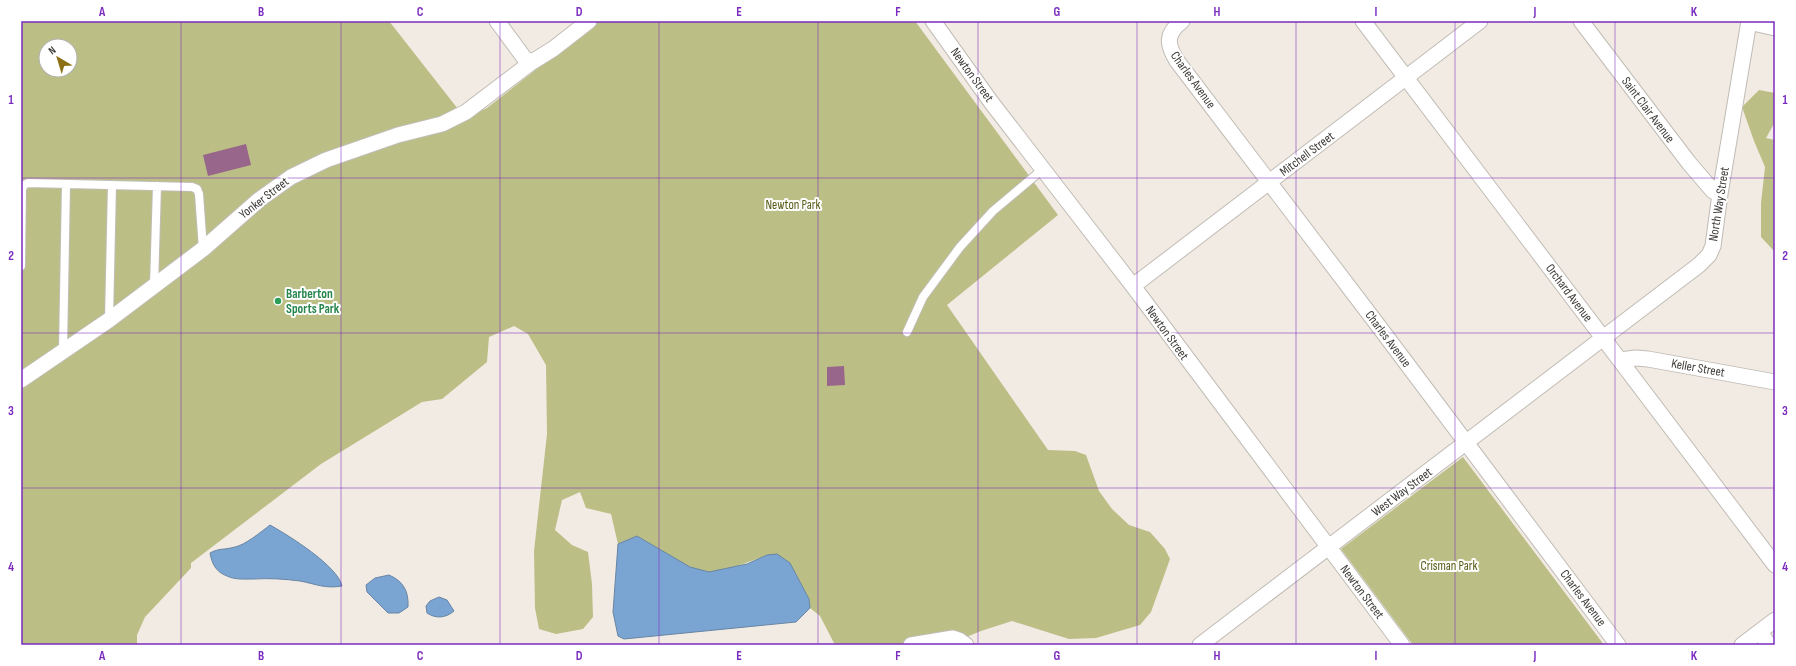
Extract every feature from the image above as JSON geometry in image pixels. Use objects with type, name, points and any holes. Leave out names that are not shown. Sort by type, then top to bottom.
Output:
[{"type":"street","points":[[497,21],[525,59],[532,62]]},
{"type":"street","name":"Yonker Street","points":[[21,380],[109,320],[203,249],[260,200],[291,177],[326,160],[391,137],[442,124],[466,112],[589,21]]},
{"type":"street","name":"Newton Street","points":[[933,21],[991,102],[1133,286],[1402,645]]},
{"type":"street","name":"Orchard Avenue","points":[[1363,21],[1775,565]]},
{"type":"street","name":"Mitchell Street","points":[[1133,286],[1480,21]]},
{"type":"street","name":"Saint Clair Avenue","points":[[1581,21],[1700,177],[1713,191],[1720,194]]},
{"type":"street","points":[[1749,22],[1775,28]]},
{"type":"street","name":"North Way Street","points":[[1604,338],[1699,265],[1709,255],[1713,246],[1720,194],[1749,22]]},
{"type":"street","name":"Charles Avenue","points":[[1178,25],[1170,35],[1168,43],[1177,61],[1618,645]]},
{"type":"street","name":"West Way Street","points":[[1200,645],[1467,444],[1604,338]]},
{"type":"street","name":"Keller Street","points":[[1620,360],[1636,358],[1648,359],[1775,382]]},
{"type":"street","points":[[1742,645],[1775,620]]},
{"type":"street","points":[[1760,632],[1769,645]]},
{"type":"street","points":[[911,645],[953,638],[966,645]]},
{"type":"lane","points":[[907,332],[923,297],[960,247],[993,211],[1043,169]]},
{"type":"lane","points":[[21,266],[22,189],[24,185],[28,183],[192,187],[197,189],[199,194],[203,249]]},
{"type":"lane","points":[[64,352],[66,184]]},
{"type":"lane","points":[[109,320],[112,185]]},
{"type":"lane","points":[[154,286],[157,186]]},
{"type":"green space","name":"Newton Park","points":[[21,21],[389,21],[465,118],[487,108],[598,21],[915,21],[1058,215],[947,305],[1048,450],[1075,451],[1086,455],[1099,491],[1112,509],[1129,525],[1150,532],[1165,549],[1170,559],[1151,612],[1140,625],[1096,638],[1069,639],[1012,621],[959,640],[966,645],[835,645],[820,616],[810,608],[809,599],[790,563],[767,555],[729,568],[708,572],[689,567],[637,536],[618,544],[611,514],[586,508],[580,492],[562,500],[555,530],[572,545],[588,552],[592,584],[593,617],[583,629],[556,634],[539,629],[535,608],[534,551],[547,434],[546,365],[528,334],[514,326],[489,337],[487,362],[442,399],[422,402],[321,464],[191,563],[191,568],[145,617],[137,635],[137,644],[21,645]]},
{"type":"green space","points":[[1759,90],[1775,93],[1775,122],[1766,138],[1775,140],[1775,252],[1761,237],[1761,203],[1765,167],[1742,107]]},
{"type":"green space","name":"Crisman Park","points":[[1463,457],[1604,645],[1413,645],[1341,549]]},
{"type":"water","points":[[270,525],[300,543],[332,569],[342,586],[325,587],[300,581],[283,579],[237,579],[217,570],[213,564],[210,553],[216,550],[239,546],[253,538]]},
{"type":"water","points":[[637,536],[690,567],[709,572],[747,564],[767,555],[777,554],[790,563],[809,599],[810,608],[796,622],[624,639],[618,636],[613,612],[618,544]]},
{"type":"water","points":[[389,575],[398,580],[406,591],[408,607],[399,613],[388,613],[367,592],[366,585],[375,578]]},
{"type":"water","points":[[439,597],[447,600],[454,611],[441,617],[427,613],[426,606],[430,601]]},
{"type":"building","points":[[246,144],[251,165],[208,176],[203,155]]},
{"type":"building","points":[[844,366],[845,385],[827,386],[827,367]]},
{"type":"place","name":"Barberton Sports Park","points":[[278,301]]}]
